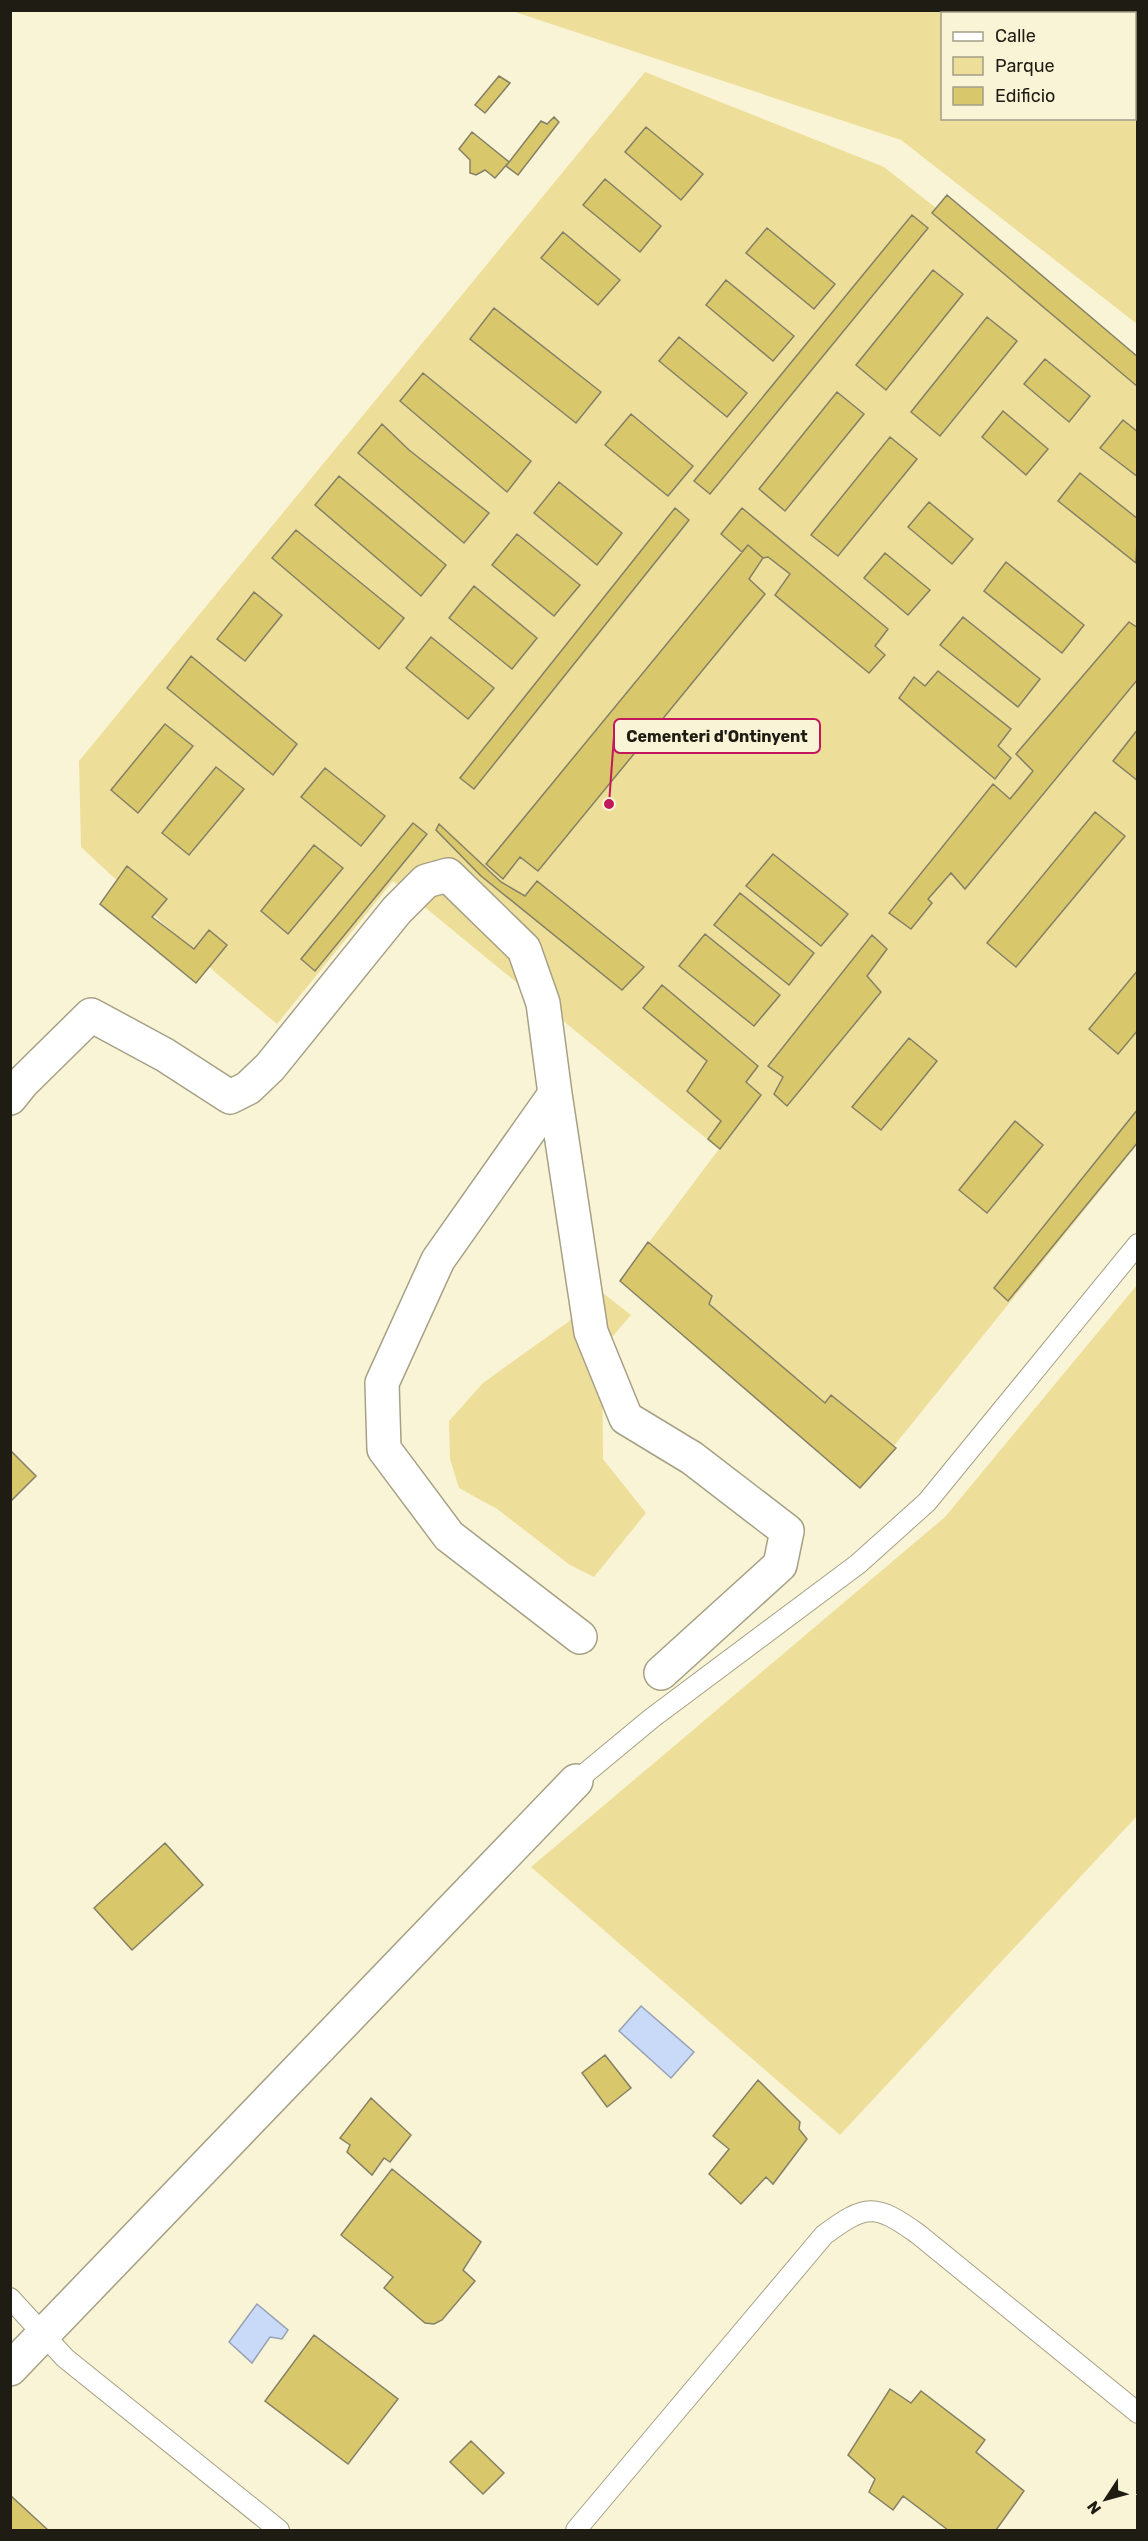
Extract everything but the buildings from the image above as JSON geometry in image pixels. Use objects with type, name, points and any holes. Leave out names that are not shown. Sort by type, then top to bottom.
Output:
[{"type":"street","points":[[10,1098],[22,1083],[91,1015],[165,1055],[230,1097],[249,1088],[270,1067],[397,910],[426,881],[448,875],[524,949],[543,1003],[591,1332],[626,1418],[692,1458],[787,1531],[780,1565],[661,1672]]},
{"type":"street","points":[[555,1094],[438,1260],[382,1383],[384,1449],[449,1536],[580,1638]]},
{"type":"street","points":[[10,2369],[576,1781]]},
{"type":"lane","points":[[576,1781],[652,1718],[858,1564],[927,1502],[1137,1244]]},
{"type":"lane","points":[[576,2530],[824,2235],[848,2218],[870,2210],[892,2215],[918,2234],[1137,2413]]},
{"type":"lane","points":[[10,2298],[65,2358],[279,2530]]},
{"type":"green space","points":[[512,11],[1137,11],[1137,324],[901,140]]},
{"type":"green space","points":[[645,72],[884,167],[1137,366],[1137,1145],[860,1488],[620,1281],[719,1149],[393,881],[277,1024],[216,973],[81,847],[79,761]]},
{"type":"green space","points":[[1137,1285],[1137,1816],[840,2135],[531,1867],[945,1517]]},
{"type":"green space","points":[[599,1290],[631,1315],[602,1349],[603,1459],[646,1513],[594,1577],[570,1565],[497,1509],[459,1488],[450,1459],[449,1421],[483,1383],[568,1322]]},
{"type":"water","points":[[641,2006],[694,2052],[671,2078],[619,2031]]},
{"type":"water","points":[[257,2304],[288,2330],[282,2339],[270,2337],[252,2363],[229,2342]]},
{"type":"place","name":"Cementeri d'Ontinyent","points":[[609,804]]}]
